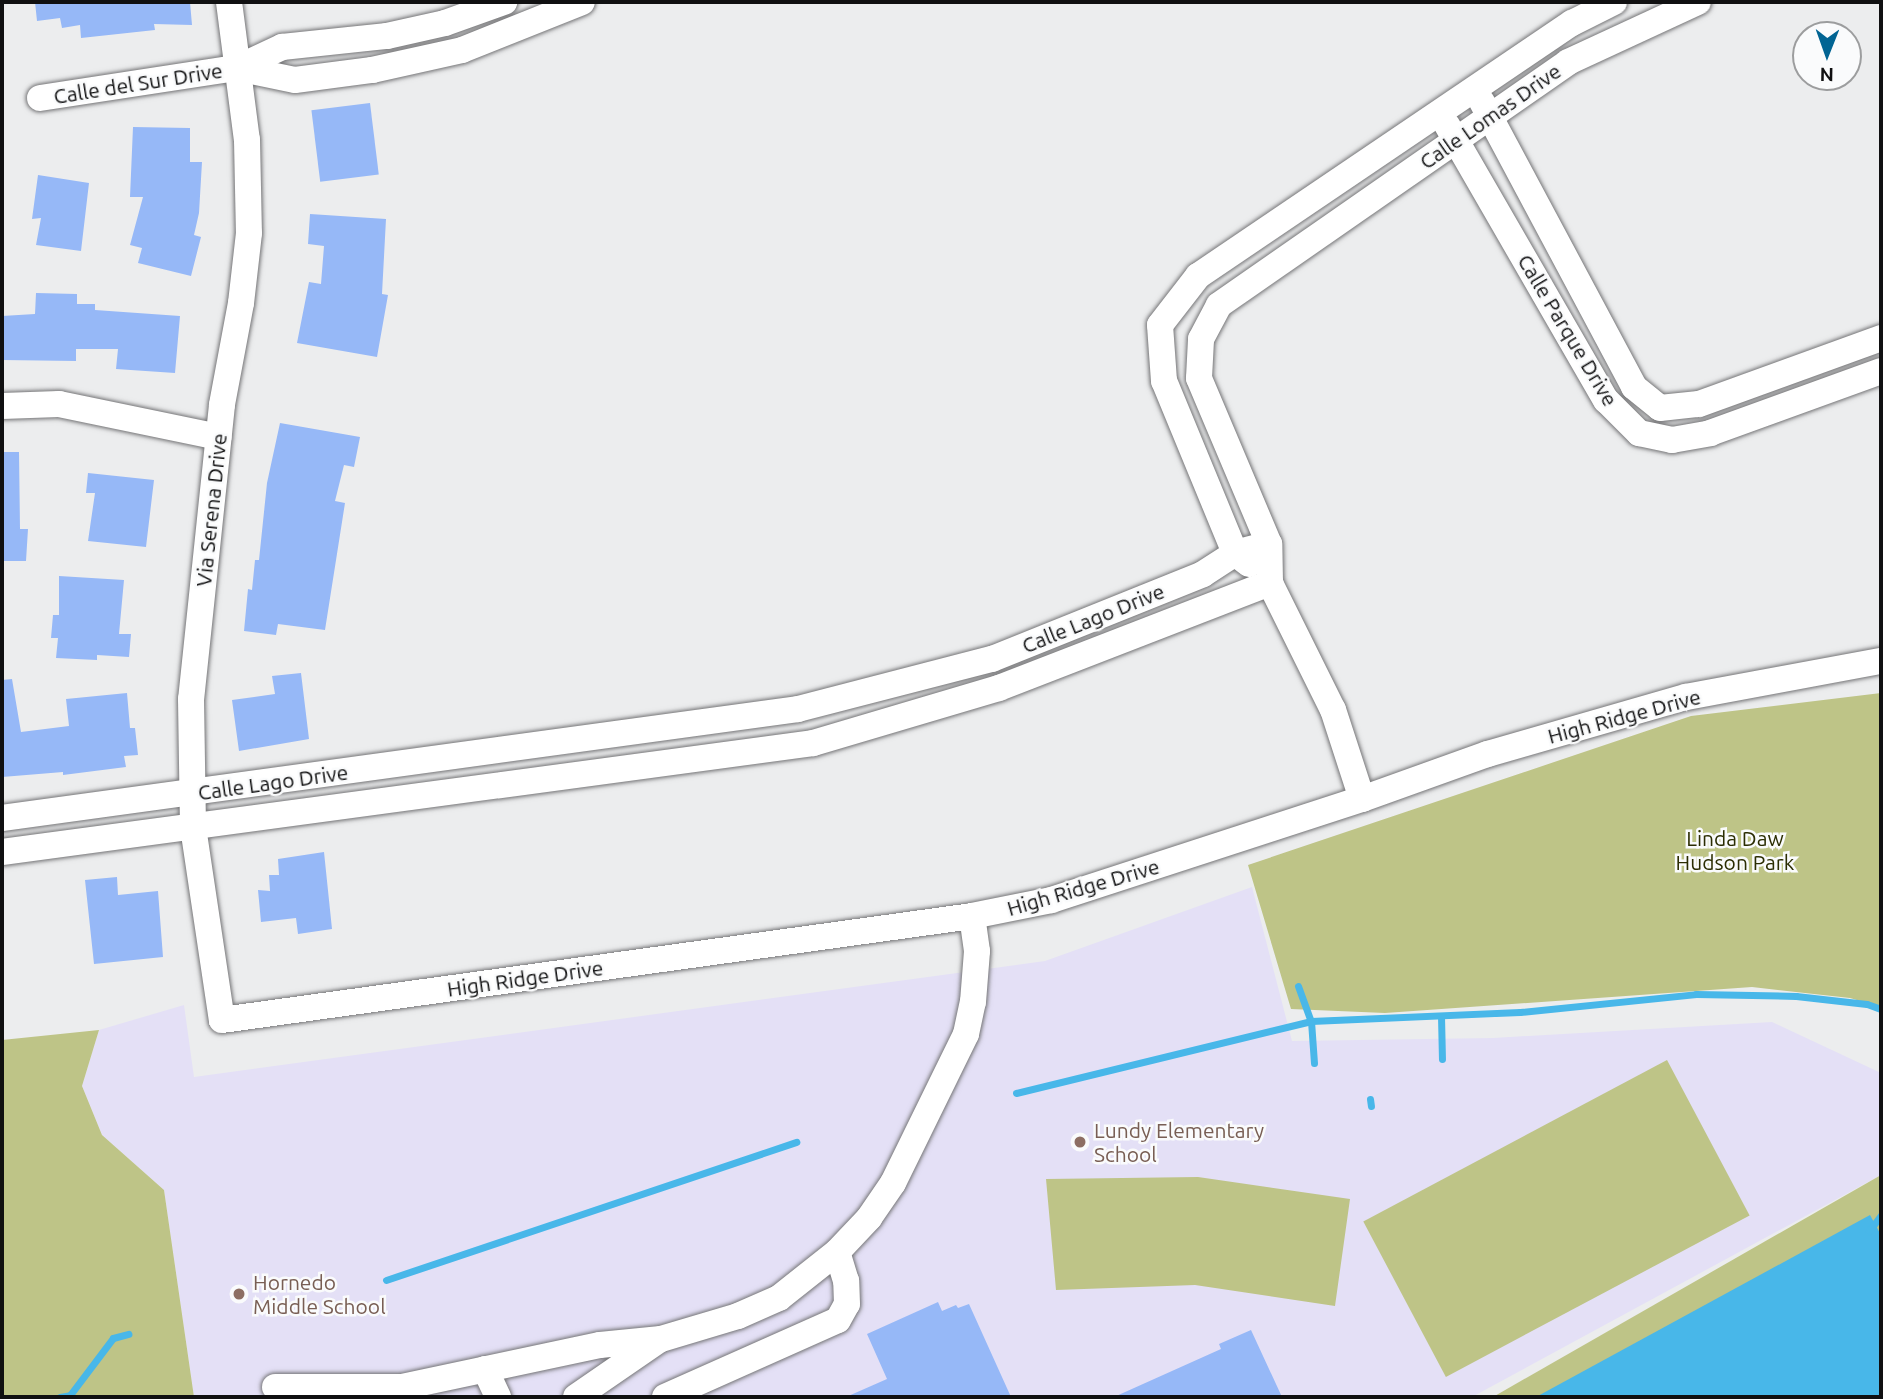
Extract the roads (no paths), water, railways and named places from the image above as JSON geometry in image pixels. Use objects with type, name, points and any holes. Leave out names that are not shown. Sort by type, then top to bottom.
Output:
[{"type":"street","name":"Via Serena Drive","points":[[222,1020],[193,827],[191,699],[219,437],[241,303],[249,233],[247,140],[229,2]]},
{"type":"street","name":"Calle del Sur Drive","points":[[40,98],[237,68],[282,47],[387,36],[444,23],[504,2]]},
{"type":"street","name":"Calle del Sur Drive","points":[[237,68],[295,80],[372,70],[462,50],[582,2]]},
{"type":"street","name":"Calle Lomas Drive","points":[[1362,799],[1333,710],[1270,583],[1235,553],[1164,381],[1160,325],[1198,276],[1572,23],[1614,2]]},
{"type":"street","name":"Calle Lomas Drive","points":[[1270,583],[1269,544],[1199,378],[1201,339],[1219,305],[1568,62],[1698,2]]},
{"type":"street","name":"Calle Parque Drive","points":[[1475,88],[1634,387],[1660,408]]},
{"type":"street","name":"Calle Parque Drive","points":[[1439,112],[1606,400],[1639,433],[1672,440],[1710,433],[1881,371]]},
{"type":"street","points":[[1274,225],[1296,252]]},
{"type":"street","points":[[1160,325],[1201,339]]},
{"type":"street","points":[[1656,436],[1660,408],[1699,404],[1881,338]]},
{"type":"street","points":[[2,405],[59,404],[219,437]]},
{"type":"street","name":"Calle Lago Drive","points":[[2,818],[798,709],[992,659],[1203,573],[1235,553],[1269,544]]},
{"type":"street","name":"Calle Lago Drive","points":[[2,852],[813,743],[999,688],[1270,583]]},
{"type":"street","name":"High Ridge Drive","points":[[222,1020],[972,916],[1063,897],[1362,799],[1488,754],[1686,697],[1881,662]]},
{"type":"street","points":[[912,679],[920,711]]},
{"type":"street","points":[[544,744],[548,779]]},
{"type":"street","points":[[275,1387],[446,1387],[485,1369],[600,1345],[661,1339],[738,1316],[779,1298],[837,1252],[869,1217],[893,1183],[967,1034],[973,1002],[977,951],[972,916]]},
{"type":"street","points":[[665,1397],[838,1320],[846,1304],[846,1281],[837,1252]]},
{"type":"street","points":[[576,1397],[661,1339]]},
{"type":"street","points":[[485,1369],[498,1397]]},
{"type":"water","points":[[1870,1215],[1881,1235],[1880,1397],[1536,1397]]},
{"type":"waterway","points":[[1298,986],[1311,1021],[1314,1063]]},
{"type":"waterway","points":[[1016,1093],[1311,1021],[1520,1012],[1696,994],[1796,996],[1867,1004],[1881,1009]]},
{"type":"waterway","points":[[1441,1016],[1442,1059]]},
{"type":"waterway","points":[[1370,1099],[1371,1106]]},
{"type":"waterway","points":[[386,1280],[796,1142]]},
{"type":"waterway","points":[[1869,1231],[1881,1215]]},
{"type":"waterway","points":[[60,1397],[70,1395],[113,1338],[128,1334]]},
{"type":"place","name":"Lundy Elementary School","points":[[1080,1142]]},
{"type":"place","name":"Hornedo Middle School","points":[[239,1294]]},
{"type":"park label","name":"Linda Daw Hudson Park","points":[[1735,850]]}]
